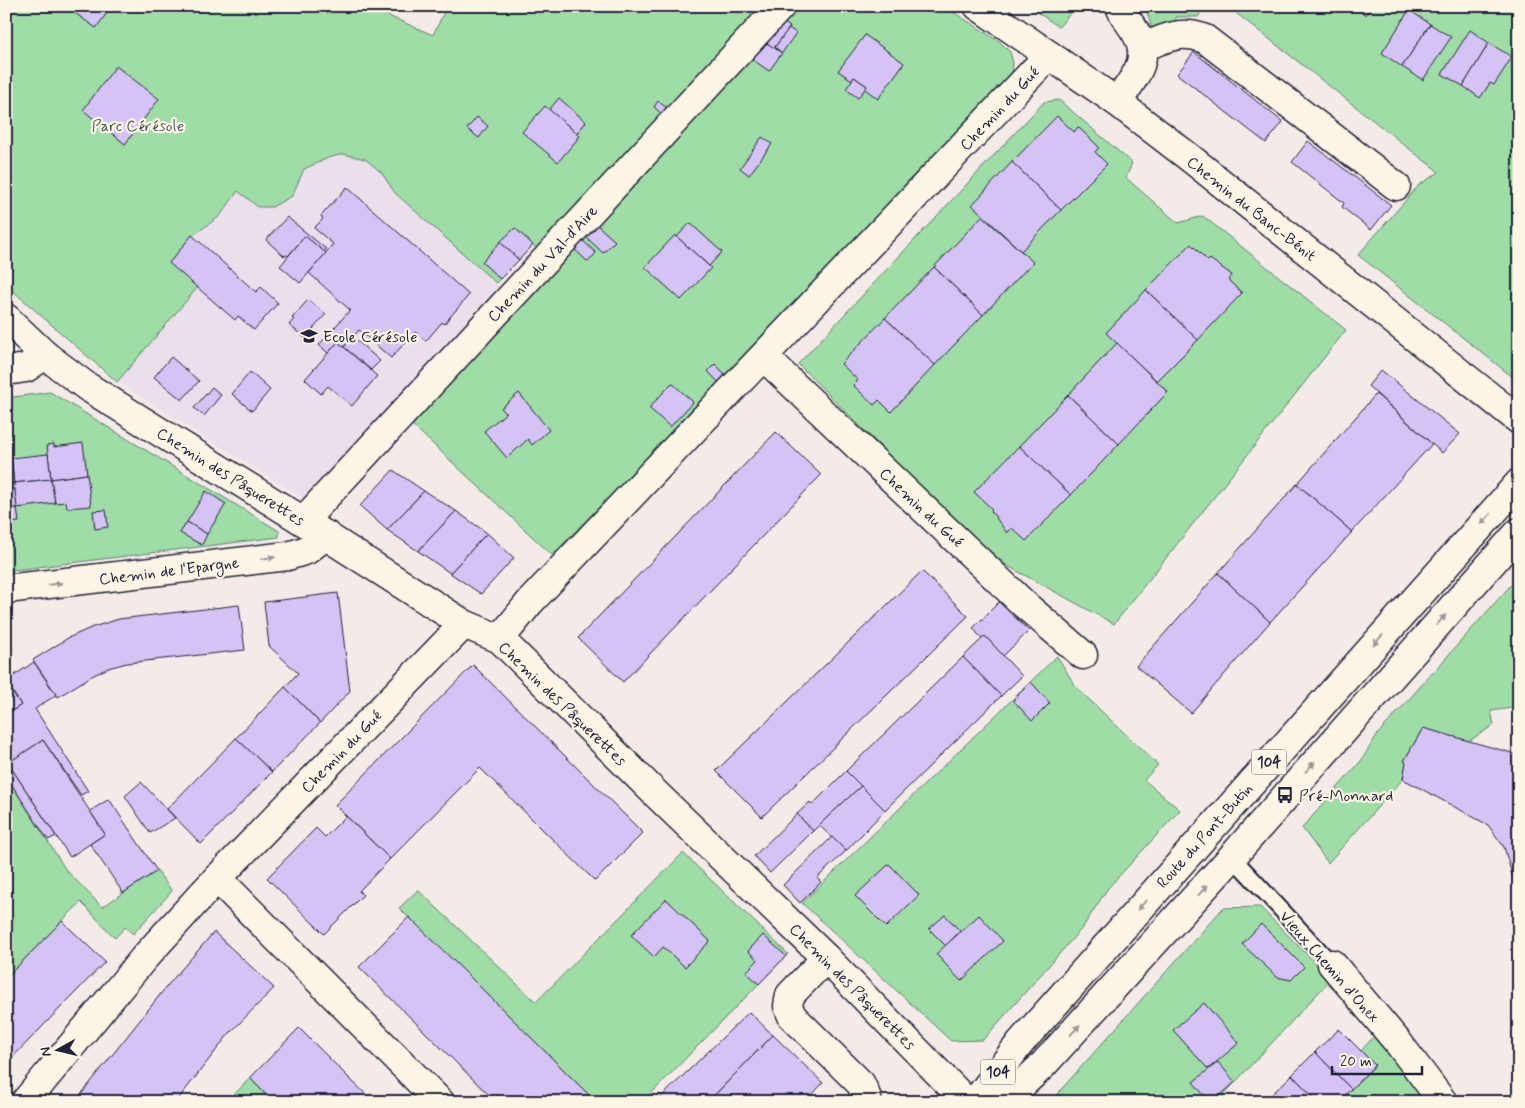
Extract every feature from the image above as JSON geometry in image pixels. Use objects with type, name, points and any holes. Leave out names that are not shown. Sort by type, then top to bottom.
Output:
[{"type":"street","name":"Chemin du Val-d'Aire","points":[[303,521],[781,6]]},
{"type":"street","name":"Chemin du Banc-Bénit","points":[[978,6],[1117,102],[1519,420]]},
{"type":"street","points":[[1117,102],[1140,68],[1143,58],[1138,35],[1120,6]]},
{"type":"street","points":[[1142,47],[1180,34],[1192,34],[1205,38],[1396,186]]},
{"type":"street","name":"Chemin du Gué","points":[[500,639],[530,602],[764,358],[1049,55]]},
{"type":"street","name":"Chemin des Pâquerettes","points":[[6,318],[44,355],[86,386],[464,624],[500,639],[656,794],[826,958],[964,1100]]},
{"type":"street","points":[[6,371],[26,368],[44,355]]},
{"type":"street","name":"Chemin du Gué","points":[[764,358],[1025,605],[1083,655]]},
{"type":"street","name":"Route du Pont-Butin","points":[[964,1100],[1020,1042],[1519,483]]},
{"type":"street","name":"104","points":[[1004,1102],[1042,1066],[1232,858],[1519,532]]},
{"type":"street","name":"Chemin de l'Epargne","points":[[6,589],[288,556],[308,550],[326,536]]},
{"type":"street","name":"Chemin du Gué","points":[[25,1102],[144,958],[217,878],[464,624]]},
{"type":"street","points":[[217,878],[440,1102]]},
{"type":"street","points":[[826,958],[790,994],[788,1006],[792,1016],[861,1084],[867,1102]]},
{"type":"street","name":"Vieux Chemin d'Onex","points":[[1332,964],[1400,1045],[1443,1102]]},
{"type":"street","points":[[1016,1102],[1042,1066]]},
{"type":"lane","name":"Vieux Chemin d'Onex","points":[[1232,858],[1332,964]]},
{"type":"shaded area","name":"Ecole Cérésole","points":[[343,154],[364,159],[381,172],[395,193],[505,291],[311,503],[117,382],[197,287],[192,235],[220,216],[238,191],[258,207],[292,196],[304,169],[328,158]]},
{"type":"green space","name":"Parc Cérésole","points":[[6,6],[365,6],[433,35],[447,6],[767,6],[540,252],[515,228],[482,262],[500,279],[496,283],[395,193],[381,172],[365,159],[343,154],[328,158],[304,169],[292,196],[272,207],[258,207],[238,191],[220,216],[192,236],[198,287],[117,382],[6,285],[6,251],[12,245],[6,239],[6,226],[9,222],[6,219]]},
{"type":"green space","points":[[790,6],[944,6],[1000,42],[1010,52],[1013,63],[1012,75],[1005,86],[912,177],[729,376],[552,555],[407,420]]},
{"type":"green space","points":[[1028,6],[1076,6],[1059,27]]},
{"type":"green space","points":[[1145,6],[1205,6],[1198,17],[1176,17],[1175,31],[1165,33],[1152,28]]},
{"type":"green space","points":[[1227,6],[1519,6],[1519,382],[1358,255],[1419,185],[1439,172]]},
{"type":"green space","points":[[1059,100],[1132,163],[1126,178],[1178,223],[1203,216],[1346,330],[1114,624],[1006,565],[952,518],[798,364],[1044,102]]},
{"type":"green space","points":[[50,392],[279,531],[279,537],[6,571],[6,398]]},
{"type":"green space","points":[[1519,576],[1519,707],[1491,711],[1494,725],[1469,741],[1423,728],[1404,761],[1406,762],[1403,779],[1328,863],[1302,828],[1361,761],[1377,735]]},
{"type":"green space","points":[[1057,656],[1076,687],[1158,765],[1144,780],[1180,810],[1108,888],[1083,927],[983,1040],[951,1041],[802,903]]},
{"type":"green space","points":[[6,776],[66,870],[102,907],[157,871],[172,891],[133,934],[125,927],[115,938],[81,902],[6,978]]},
{"type":"green space","points":[[683,853],[788,954],[643,1102],[596,1102],[399,908],[418,890],[536,1002]]},
{"type":"green space","points":[[1260,907],[1331,979],[1217,1102],[1050,1102],[1223,908]]},
{"type":"green space","points":[[1375,1035],[1432,1102],[1338,1102],[1375,1066],[1361,1051]]},
{"type":"green space","points":[[250,1078],[273,1102],[227,1102]]},
{"type":"building","points":[[65,6],[112,6],[96,28]]},
{"type":"building","points":[[1353,6],[1371,6],[1366,15]]},
{"type":"building","points":[[1409,10],[1430,24],[1402,67],[1382,53]]},
{"type":"building","points":[[777,18],[790,27],[774,48],[762,40]]},
{"type":"building","points":[[1430,24],[1451,37],[1423,80],[1402,67]]},
{"type":"building","points":[[789,28],[796,33],[782,53],[775,47]]},
{"type":"building","points":[[1470,30],[1489,43],[1463,86],[1442,74]]},
{"type":"building","points":[[865,35],[904,63],[878,99],[865,89],[867,86],[854,77],[852,80],[838,71]]},
{"type":"building","points":[[762,40],[782,53],[769,71],[749,57]]},
{"type":"building","points":[[1489,43],[1512,57],[1494,85],[1490,83],[1480,98],[1463,86]]},
{"type":"building","points":[[1194,52],[1283,122],[1266,143],[1177,74]]},
{"type":"building","points":[[116,66],[159,99],[125,144],[83,110]]},
{"type":"building","points":[[854,77],[867,86],[858,98],[846,89]]},
{"type":"building","points":[[559,98],[586,122],[577,133],[549,110]]},
{"type":"building","points":[[658,101],[667,108],[662,114],[654,107]]},
{"type":"building","points":[[545,106],[580,136],[558,162],[522,132]]},
{"type":"building","points":[[1057,116],[1074,132],[1078,127],[1099,147],[1095,152],[1107,164],[1061,210],[1012,162]]},
{"type":"building","points":[[477,117],[488,126],[479,138],[467,129]]},
{"type":"building","points":[[762,137],[772,144],[749,175],[740,168]]},
{"type":"building","points":[[1308,141],[1391,205],[1371,230],[1342,207],[1344,203],[1292,162]]},
{"type":"building","points":[[1012,162],[1061,210],[1021,251],[972,205]]},
{"type":"building","points":[[347,187],[469,295],[444,324],[442,322],[426,341],[415,332],[391,358],[359,330],[344,347],[338,342],[328,353],[319,345],[350,310],[309,273],[333,244],[314,228],[323,219],[321,216]]},
{"type":"building","points":[[982,216],[1033,262],[983,315],[934,267]]},
{"type":"building","points":[[287,217],[326,249],[324,252],[305,236],[288,256],[284,256],[266,240]]},
{"type":"building","points":[[690,223],[722,252],[709,266],[677,237]]},
{"type":"building","points":[[597,225],[615,241],[603,253],[586,237]]},
{"type":"building","points":[[515,228],[533,245],[519,260],[500,242]]},
{"type":"building","points":[[192,235],[256,292],[261,287],[278,303],[254,330],[238,316],[235,320],[169,263]]},
{"type":"building","points":[[675,235],[711,268],[681,300],[645,267]]},
{"type":"building","points":[[305,236],[326,253],[300,283],[280,266]]},
{"type":"building","points":[[579,237],[596,253],[588,262],[571,246]]},
{"type":"building","points":[[500,242],[519,260],[500,279],[482,262]]},
{"type":"building","points":[[1191,244],[1208,261],[1210,259],[1232,275],[1228,280],[1242,293],[1198,340],[1146,290]]},
{"type":"building","points":[[934,267],[983,315],[935,365],[885,318]]},
{"type":"building","points":[[1146,290],[1198,340],[1157,381],[1106,333]]},
{"type":"building","points":[[308,300],[326,314],[305,338],[289,325],[294,319],[292,318]]},
{"type":"building","points":[[885,318],[935,365],[891,412],[879,400],[874,405],[853,385],[858,380],[841,364]]},
{"type":"building","points":[[353,337],[380,361],[371,370],[344,347]]},
{"type":"building","points":[[338,342],[377,376],[352,406],[328,386],[321,394],[305,379]]},
{"type":"building","points":[[1117,343],[1168,392],[1119,444],[1068,395]]},
{"type":"building","points":[[171,357],[199,381],[182,400],[154,377]]},
{"type":"building","points":[[715,364],[727,376],[720,384],[708,371]]},
{"type":"building","points":[[1381,370],[1460,434],[1442,453],[1368,386]]},
{"type":"building","points":[[250,372],[270,390],[252,411],[232,394]]},
{"type":"building","points":[[672,383],[693,402],[670,427],[649,408]]},
{"type":"building","points":[[212,387],[221,395],[204,416],[194,408]]},
{"type":"building","points":[[519,393],[549,430],[532,445],[528,439],[507,458],[484,431],[506,413],[501,408]]},
{"type":"building","points":[[1376,394],[1432,444],[1352,532],[1297,484]]},
{"type":"building","points":[[1068,395],[1119,444],[1071,495],[1019,446]]},
{"type":"building","points":[[776,432],[821,475],[623,682],[578,638]]},
{"type":"building","points":[[83,443],[87,474],[51,479],[47,445],[54,444],[54,447]]},
{"type":"building","points":[[1019,446],[1071,495],[1026,541],[1012,528],[1007,533],[991,511],[992,509],[974,492]]},
{"type":"building","points":[[48,454],[51,479],[14,483],[11,458]]},
{"type":"building","points":[[11,458],[14,483],[6,484],[6,459]]},
{"type":"building","points":[[393,470],[424,491],[387,530],[360,506]]},
{"type":"building","points":[[87,474],[91,506],[67,508],[66,502],[55,503],[51,479]]},
{"type":"building","points":[[51,479],[55,503],[17,508],[14,483]]},
{"type":"building","points":[[14,483],[17,508],[6,509],[6,484]]},
{"type":"building","points":[[1297,484],[1352,532],[1270,622],[1218,573]]},
{"type":"building","points":[[206,491],[226,504],[207,534],[187,522]]},
{"type":"building","points":[[424,491],[456,511],[418,551],[387,530]]},
{"type":"building","points":[[17,508],[19,522],[6,523],[6,509]]},
{"type":"building","points":[[106,510],[108,527],[95,529],[93,511]]},
{"type":"building","points":[[456,511],[487,533],[450,573],[418,551]]},
{"type":"building","points":[[187,522],[207,534],[202,545],[180,533]]},
{"type":"building","points":[[487,533],[514,558],[481,594],[450,573]]},
{"type":"building","points":[[922,571],[968,616],[762,817],[716,771]]},
{"type":"building","points":[[1218,573],[1270,622],[1191,713],[1136,666]]},
{"type":"building","points":[[338,593],[350,691],[320,723],[285,687],[298,673],[269,646],[264,602]]},
{"type":"building","points":[[999,602],[1029,631],[1003,656],[985,636],[982,639],[973,628]]},
{"type":"building","points":[[239,605],[245,650],[127,663],[108,668],[58,697],[33,660],[68,638],[93,627],[119,619]]},
{"type":"building","points":[[985,636],[1022,676],[1001,696],[963,657]]},
{"type":"building","points":[[963,657],[1001,696],[885,810],[846,771]]},
{"type":"building","points":[[34,662],[56,695],[35,709],[88,791],[81,795],[43,740],[8,763],[56,836],[48,840],[6,776],[6,715],[21,705],[6,681]]},
{"type":"building","points":[[473,665],[643,833],[595,881],[480,768],[390,859],[335,805]]},
{"type":"building","points":[[1031,682],[1050,703],[1032,721],[1013,700]]},
{"type":"building","points":[[6,683],[21,705],[6,715]]},
{"type":"building","points":[[285,687],[320,723],[272,772],[236,738]]},
{"type":"building","points":[[1423,728],[1519,755],[1519,899],[1504,847],[1488,825],[1403,779],[1406,762],[1404,761]]},
{"type":"building","points":[[236,738],[272,772],[201,844],[167,809]]},
{"type":"building","points":[[43,740],[105,834],[70,857],[8,763]]},
{"type":"building","points":[[846,771],[861,786],[813,831],[797,814],[810,802],[812,805]]},
{"type":"building","points":[[141,782],[175,818],[150,833],[125,796]]},
{"type":"building","points":[[861,786],[885,810],[846,851],[819,825]]},
{"type":"building","points":[[109,799],[157,871],[123,893],[90,844],[105,834],[90,811]]},
{"type":"building","points":[[797,814],[813,831],[770,873],[754,856]]},
{"type":"building","points":[[346,816],[390,859],[359,891],[363,895],[324,934],[267,878],[316,828],[325,837]]},
{"type":"building","points":[[832,837],[846,851],[817,878],[821,882],[800,903],[783,885]]},
{"type":"building","points":[[889,864],[919,895],[886,927],[855,896]]},
{"type":"building","points":[[666,899],[710,941],[685,967],[663,947],[654,957],[631,935]]},
{"type":"building","points":[[945,915],[960,931],[946,946],[929,929]]},
{"type":"building","points":[[979,915],[1003,941],[961,981],[936,954]]},
{"type":"building","points":[[409,917],[596,1102],[496,1102],[359,967]]},
{"type":"building","points":[[62,921],[105,962],[6,1064],[6,978]]},
{"type":"building","points":[[1261,924],[1304,967],[1291,980],[1277,977],[1242,944]]},
{"type":"building","points":[[214,932],[274,988],[228,1035],[176,1102],[75,1102],[167,986]]},
{"type":"building","points":[[763,935],[786,956],[759,984],[746,972],[758,960],[748,951]]},
{"type":"building","points":[[1204,1003],[1239,1043],[1208,1069],[1173,1030]]},
{"type":"building","points":[[749,1012],[773,1035],[708,1102],[656,1102]]},
{"type":"building","points":[[299,1028],[374,1102],[273,1102],[250,1078]]},
{"type":"building","points":[[1339,1029],[1375,1065],[1351,1089],[1315,1052]]},
{"type":"building","points":[[773,1035],[823,1083],[805,1102],[708,1102]]},
{"type":"building","points":[[1315,1052],[1351,1089],[1338,1102],[1318,1102],[1292,1075]]},
{"type":"building","points":[[1218,1062],[1235,1082],[1213,1102],[1210,1102],[1193,1082]]},
{"type":"building","points":[[1292,1075],[1318,1102],[1273,1102],[1275,1098],[1271,1095]]},
{"type":"place","name":"Ecole Cérésole","points":[[309,336]]},
{"type":"place","name":"Pré-Monnard","points":[[1285,795]]}]
